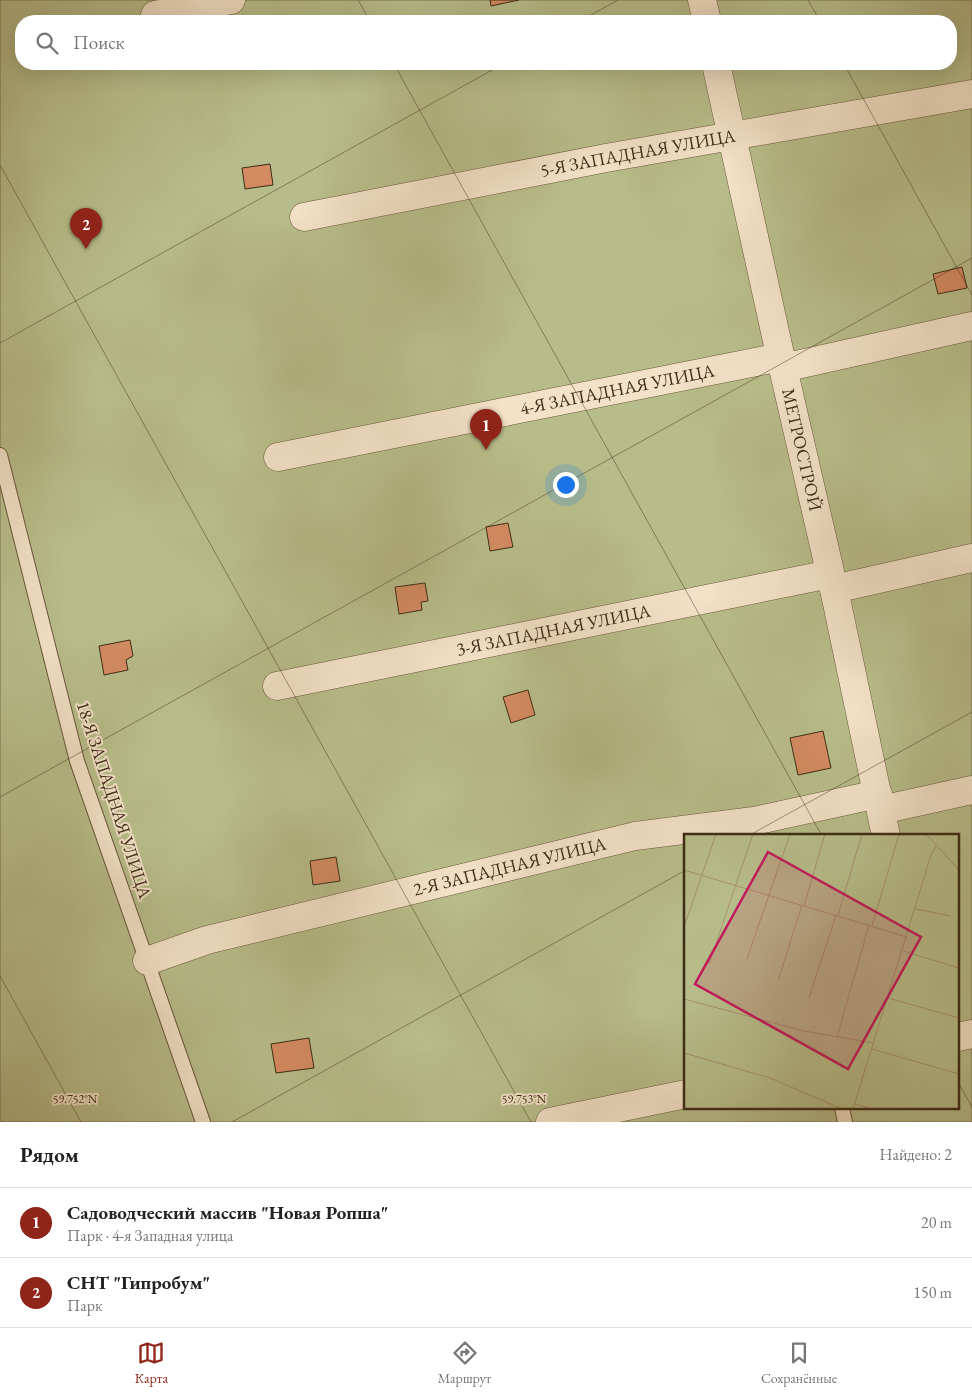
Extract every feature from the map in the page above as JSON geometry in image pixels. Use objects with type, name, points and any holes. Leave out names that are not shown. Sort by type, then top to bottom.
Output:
[{"type":"street","points":[[156,15],[231,0]]},
{"type":"street","points":[[702,0],[706,15]]},
{"type":"street","name":"МЕТРОСТРОЙ","points":[[717,70],[882,814]]},
{"type":"street","name":"5-Я ЗАПАДНАЯ УЛИЦА","points":[[304,216],[606,158],[972,94]]},
{"type":"street","name":"4-Я ЗАПАДНАЯ УЛИЦА","points":[[278,457],[972,326]]},
{"type":"street","name":"3-Я ЗАПАДНАЯ УЛИЦА","points":[[277,686],[832,582],[972,558]]},
{"type":"street","name":"2-Я ЗАПАДНАЯ УЛИЦА","points":[[147,961],[207,940],[635,836],[754,821],[882,814],[972,790]]},
{"type":"street","points":[[550,1122],[684,1094]]},
{"type":"lane","name":"18-Я ЗАПАДНАЯ УЛИЦА","points":[[0,455],[77,761],[203,1122]]},
{"type":"green space","points":[[0,0],[972,0],[972,1122],[0,1122]]},
{"type":"building","points":[[490,0],[519,0],[491,6]]},
{"type":"building","points":[[270,164],[273,185],[245,189],[242,168]]},
{"type":"building","points":[[962,267],[967,288],[938,294],[933,274]]},
{"type":"building","points":[[508,523],[513,547],[490,551],[486,527]]},
{"type":"building","points":[[425,583],[428,601],[421,602],[422,610],[399,614],[395,587]]},
{"type":"building","points":[[130,640],[133,656],[126,660],[128,670],[104,675],[99,646]]},
{"type":"building","points":[[528,690],[535,715],[511,723],[503,697]]},
{"type":"building","points":[[823,731],[831,768],[798,775],[790,738]]},
{"type":"building","points":[[336,857],[340,881],[313,885],[310,861]]},
{"type":"building","points":[[309,1038],[314,1068],[276,1073],[271,1044]]},
{"type":"place","name":"СНТ \"Гипробум\"","points":[[86,249]]},
{"type":"place","name":"Садоводческий массив \"Новая Ропша\"","points":[[486,450]]}]
